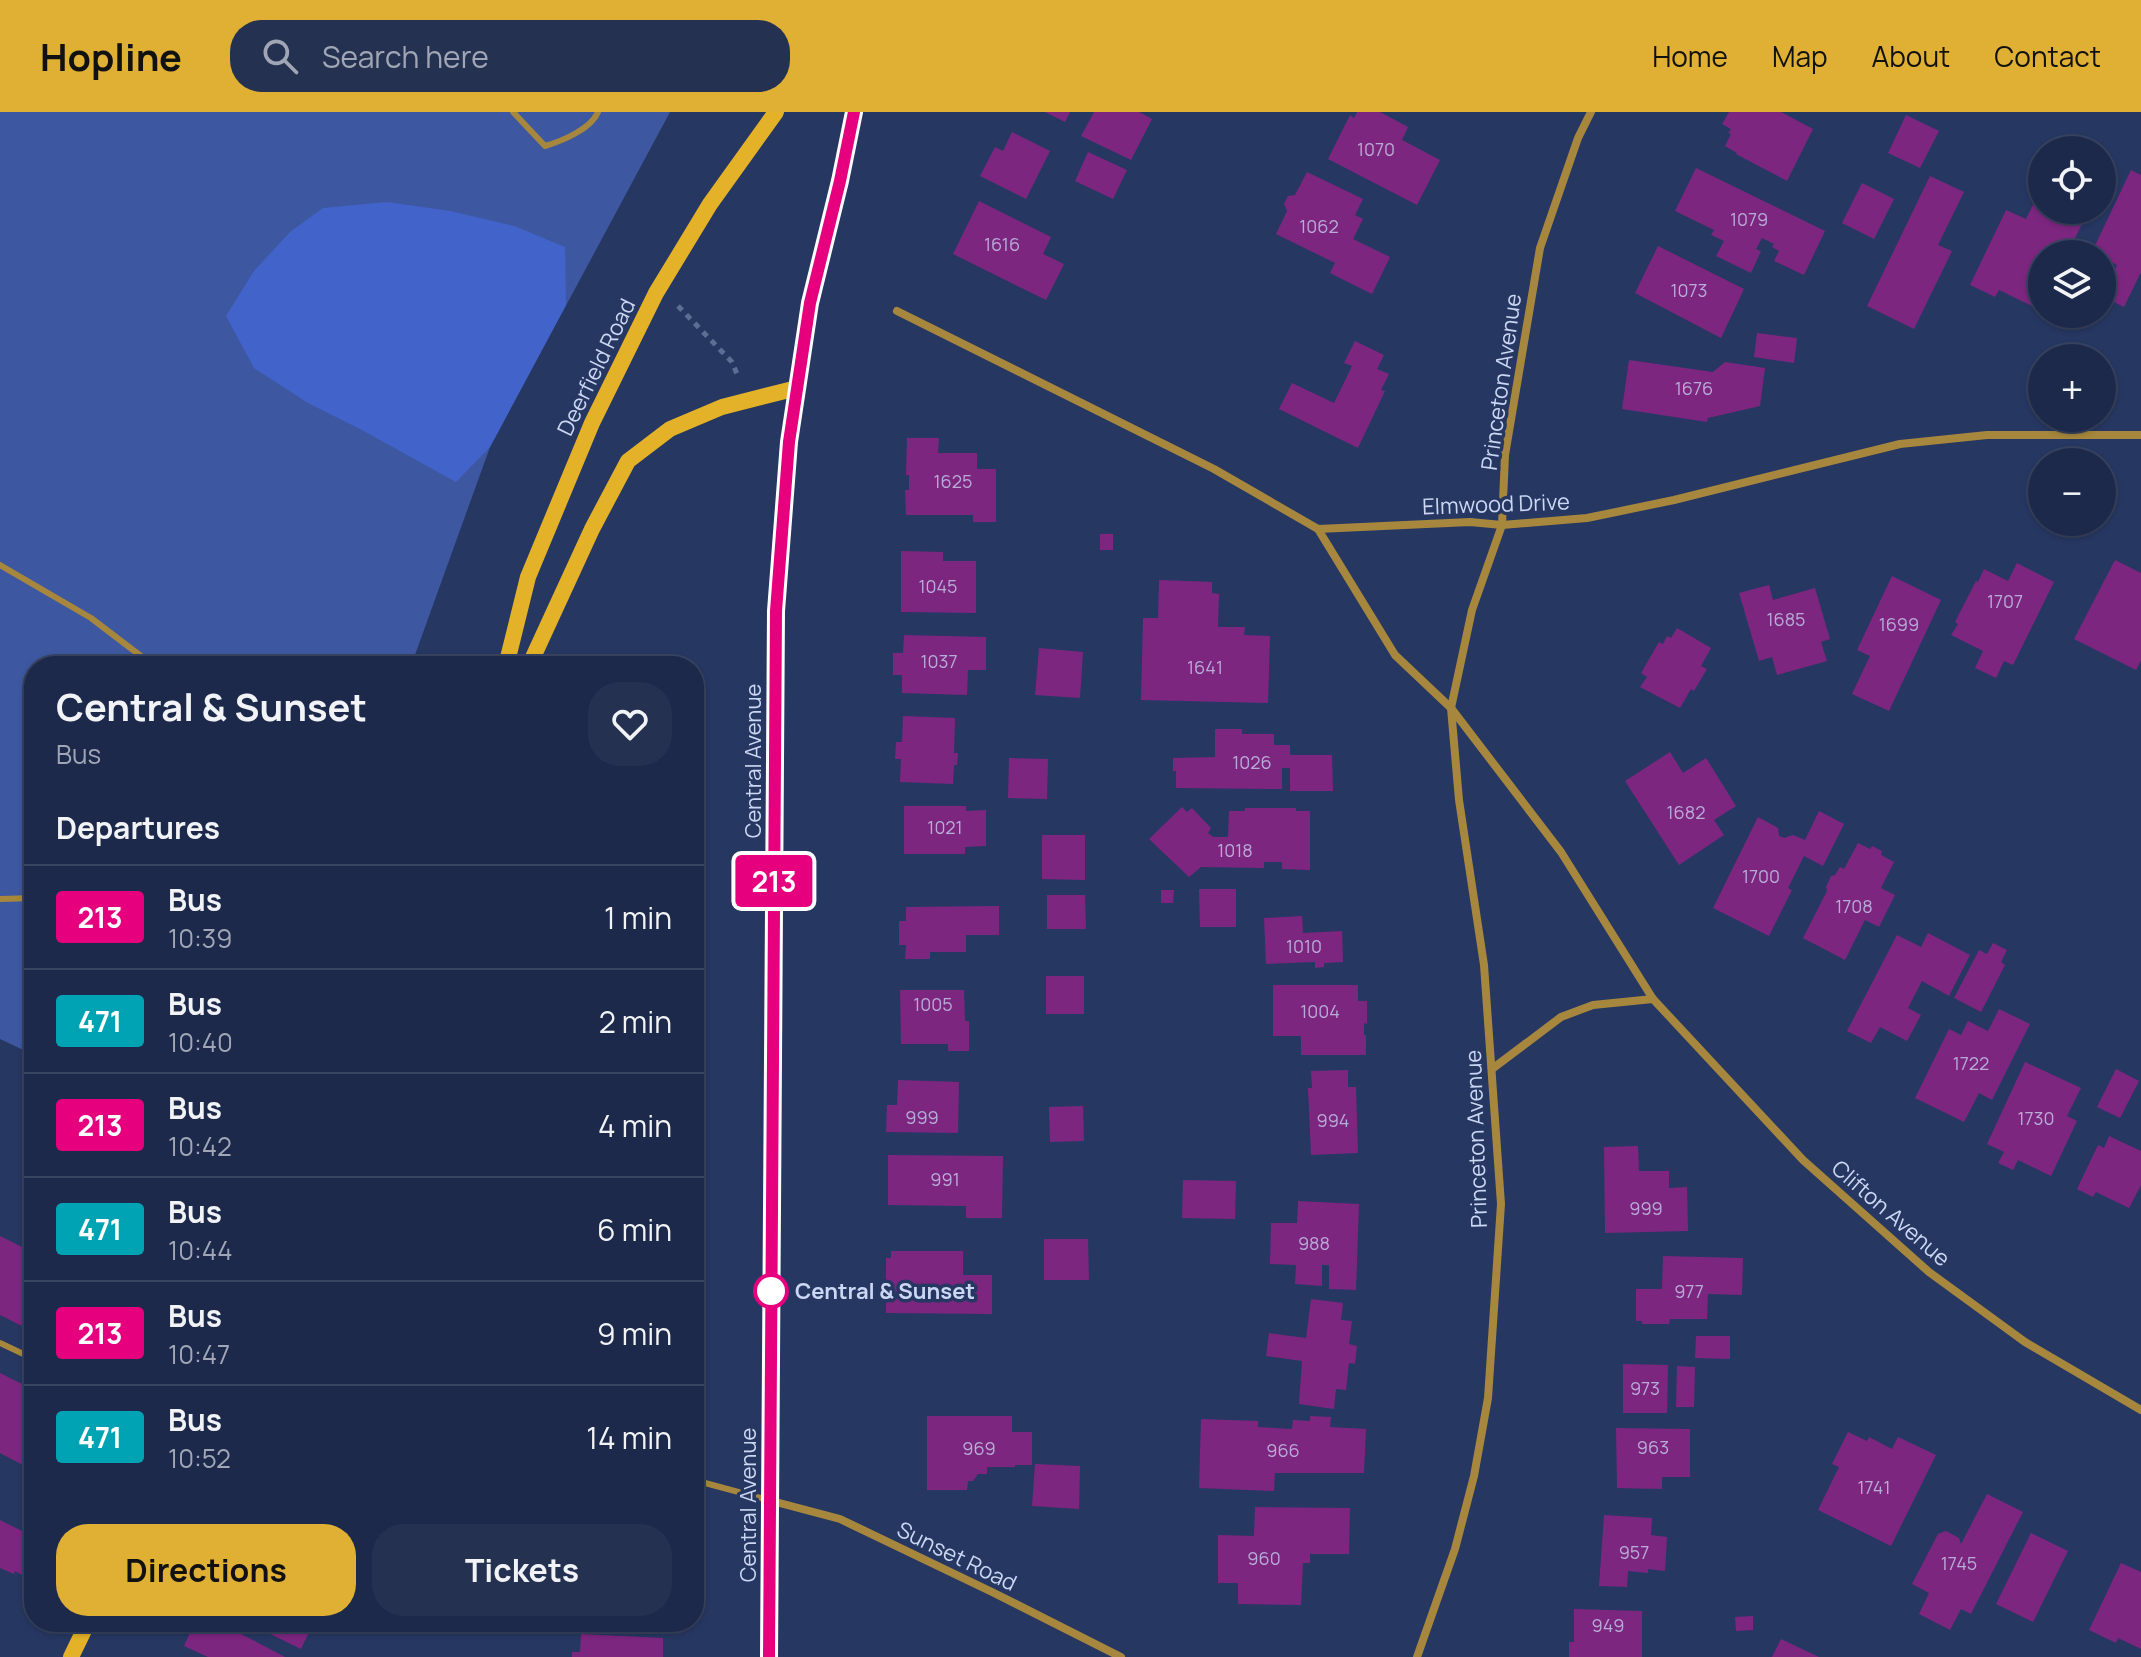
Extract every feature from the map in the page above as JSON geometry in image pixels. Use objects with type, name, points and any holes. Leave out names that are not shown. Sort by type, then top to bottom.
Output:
[{"type":"main road","name":"Deerfield Road","points":[[508,656],[528,577],[592,423],[656,293],[710,204],[776,112]]},
{"type":"main road","name":"Central Avenue","points":[[769,1657],[776,611],[789,442],[810,303],[854,112]]},
{"type":"main road","points":[[534,656],[592,529],[628,461],[670,429],[722,407],[797,388]]},
{"type":"main road","points":[[71,1657],[83,1632]]},
{"type":"street","name":"Princeton Avenue","points":[[1417,1657],[1455,1549],[1474,1476],[1488,1398],[1501,1204],[1484,965],[1459,800],[1451,708],[1472,610],[1502,525],[1505,455],[1540,248],[1578,138],[1591,112]]},
{"type":"street","points":[[897,311],[1214,469],[1318,529],[1395,655],[1451,708]]},
{"type":"street","name":"Elmwood Drive","points":[[1318,529],[1470,522],[1502,525],[1587,518],[1674,500],[1900,444],[1987,435],[2141,435]]},
{"type":"street","name":"Clifton Avenue","points":[[1451,708],[1561,852],[1653,999],[1803,1160],[1929,1272],[2025,1342],[2141,1410]]},
{"type":"street","points":[[1492,1069],[1561,1017],[1593,1005],[1653,999]]},
{"type":"street","name":"Sunset Road","points":[[772,1501],[840,1519],[1121,1657]]},
{"type":"lane","points":[[513,112],[545,146],[565,140],[595,118],[598,112]]},
{"type":"lane","points":[[0,565],[91,618],[141,656]]},
{"type":"lane","points":[[0,899],[24,898]]},
{"type":"lane","points":[[0,1343],[24,1354]]},
{"type":"lane","points":[[704,1483],[772,1501]]},
{"type":"path","points":[[670,300],[732,362],[737,374]]},
{"type":"shaded area","points":[[0,112],[670,112],[490,447],[415,656],[24,656],[24,1050],[0,1039]]},
{"type":"shaded area","points":[[387,202],[450,211],[514,226],[565,247],[566,305],[490,447],[456,482],[308,403],[254,368],[226,316],[254,271],[290,232],[323,208]]},
{"type":"building","points":[[1045,112],[1070,112],[1065,122]]},
{"type":"building","points":[[1094,112],[1139,112],[1152,119],[1131,160],[1081,136]]},
{"type":"building","points":[[1357,112],[1380,112],[1408,127],[1402,140],[1440,160],[1417,205],[1328,159],[1350,115],[1354,118]]},
{"type":"building","points":[[1729,112],[1781,112],[1813,129],[1787,181],[1725,146],[1731,129],[1722,124]]},
{"type":"building","points":[[1906,115],[1939,131],[1920,168],[1888,153]]},
{"type":"building","points":[[1012,132],[1050,151],[1026,199],[980,176],[995,147],[1003,151]]},
{"type":"building","points":[[1088,152],[1127,170],[1113,199],[1075,181]]},
{"type":"building","points":[[1696,168],[1825,231],[1804,275],[1774,261],[1779,251],[1772,247],[1774,244],[1762,238],[1756,249],[1761,251],[1751,273],[1716,256],[1724,241],[1711,235],[1714,230],[1675,211]]},
{"type":"building","points":[[2131,170],[2141,175],[2141,272],[2124,307],[2116,303],[2116,240],[2098,240],[2105,224],[2116,224],[2116,202]]},
{"type":"building","points":[[1307,172],[1363,199],[1355,215],[1363,219],[1353,239],[1390,257],[1372,294],[1330,273],[1335,263],[1276,234],[1287,211],[1284,204],[1288,196],[1295,195]]},
{"type":"building","points":[[1930,176],[1964,192],[1938,245],[1952,251],[1914,329],[1867,306]]},
{"type":"building","points":[[1862,183],[1894,199],[1874,239],[1842,223]]},
{"type":"building","points":[[979,201],[1051,237],[1043,254],[1064,264],[1046,300],[953,254]]},
{"type":"building","points":[[2006,210],[2026,219],[2028,215],[2028,224],[2082,224],[2074,240],[2028,240],[2028,304],[1999,290],[1995,297],[1970,285]]},
{"type":"building","points":[[1658,246],[1744,289],[1721,338],[1635,293]]},
{"type":"building","points":[[1757,333],[1797,338],[1794,363],[1754,357]]},
{"type":"building","points":[[1355,341],[1384,355],[1377,369],[1389,374],[1381,390],[1385,391],[1358,448],[1279,409],[1292,383],[1334,403],[1352,366],[1344,363]]},
{"type":"building","points":[[1629,360],[1713,372],[1725,362],[1765,368],[1760,406],[1708,418],[1707,422],[1622,409]]},
{"type":"building","points":[[907,438],[939,438],[938,453],[977,453],[977,469],[996,469],[996,522],[973,522],[973,515],[906,515],[905,490],[909,490],[909,475],[906,475]]},
{"type":"building","points":[[1100,534],[1113,534],[1113,550],[1100,550]]},
{"type":"building","points":[[901,551],[943,552],[943,561],[976,561],[976,613],[901,612]]},
{"type":"building","points":[[2115,560],[2141,573],[2141,660],[2136,670],[2074,639]]},
{"type":"building","points":[[2017,563],[2054,582],[2013,665],[2004,661],[1996,678],[1975,668],[1983,651],[1951,635],[1984,569],[2008,581]]},
{"type":"building","points":[[1892,576],[1941,600],[1889,711],[1852,694],[1870,656],[1857,650]]},
{"type":"building","points":[[1159,580],[1212,582],[1212,593],[1219,594],[1218,627],[1245,627],[1244,635],[1270,636],[1268,703],[1141,700],[1143,618],[1158,618]]},
{"type":"building","points":[[1769,585],[1773,600],[1815,588],[1830,639],[1821,642],[1827,661],[1777,675],[1772,657],[1759,661],[1739,593]]},
{"type":"building","points":[[1677,628],[1711,648],[1701,666],[1707,669],[1680,708],[1640,687],[1647,677],[1641,673],[1659,642],[1663,644],[1667,636],[1671,638]]},
{"type":"building","points":[[904,635],[986,637],[986,670],[968,670],[967,695],[902,693],[902,675],[893,675],[893,653],[903,653]]},
{"type":"building","points":[[1039,648],[1083,652],[1080,698],[1035,695]]},
{"type":"building","points":[[903,716],[955,718],[954,753],[958,753],[953,784],[900,782],[901,759],[895,759],[896,742],[902,742]]},
{"type":"building","points":[[1215,729],[1242,729],[1242,734],[1274,734],[1274,745],[1290,745],[1290,755],[1332,755],[1333,791],[1290,791],[1290,768],[1282,768],[1282,789],[1176,788],[1173,758],[1215,757]]},
{"type":"building","points":[[1670,752],[1683,773],[1706,758],[1736,806],[1714,820],[1724,835],[1679,865],[1625,781]]},
{"type":"building","points":[[1009,758],[1048,759],[1047,799],[1008,798]]},
{"type":"building","points":[[904,806],[966,806],[966,811],[986,810],[986,846],[965,847],[965,854],[904,854]]},
{"type":"building","points":[[1182,807],[1187,812],[1192,808],[1211,828],[1208,833],[1213,837],[1228,837],[1229,811],[1296,808],[1296,811],[1310,811],[1310,870],[1282,869],[1282,862],[1264,862],[1264,868],[1201,867],[1189,877],[1149,839]]},
{"type":"building","points":[[1819,811],[1844,824],[1823,866],[1804,856],[1788,888],[1792,890],[1769,936],[1713,908],[1758,817],[1778,828],[1779,836],[1793,835],[1805,840]]},
{"type":"building","points":[[1042,835],[1085,835],[1085,880],[1042,879]]},
{"type":"building","points":[[1858,843],[1882,851],[1881,855],[1894,862],[1881,888],[1895,895],[1879,927],[1865,920],[1845,960],[1803,938],[1827,891],[1831,876],[1840,867],[1844,869]]},
{"type":"building","points":[[1199,889],[1236,889],[1236,927],[1200,927]]},
{"type":"building","points":[[1161,890],[1174,890],[1173,903],[1161,903]]},
{"type":"building","points":[[1047,895],[1085,895],[1086,929],[1047,929]]},
{"type":"building","points":[[999,906],[999,935],[966,935],[966,952],[930,952],[930,959],[905,959],[906,945],[899,945],[899,921],[906,921],[906,907]]},
{"type":"building","points":[[1302,916],[1303,933],[1342,931],[1343,962],[1324,963],[1324,967],[1315,968],[1315,962],[1266,964],[1264,918]]},
{"type":"building","points":[[1928,933],[1970,955],[1949,996],[1922,981],[1908,1008],[1921,1015],[1907,1041],[1880,1027],[1871,1043],[1847,1031],[1897,935],[1921,947]]},
{"type":"building","points":[[1993,943],[2007,950],[2001,962],[2005,965],[1981,1012],[1954,998],[1979,950],[1987,954]]},
{"type":"building","points":[[1046,976],[1084,976],[1084,1014],[1046,1014]]},
{"type":"building","points":[[1273,985],[1358,985],[1358,1001],[1367,1001],[1367,1024],[1364,1023],[1366,1055],[1301,1055],[1301,1036],[1273,1036]]},
{"type":"building","points":[[900,990],[964,990],[965,1021],[969,1021],[969,1051],[948,1051],[948,1044],[901,1044]]},
{"type":"building","points":[[1999,1009],[2030,1024],[1992,1100],[1979,1093],[1964,1122],[1915,1098],[1949,1029],[1961,1035],[1968,1021],[1988,1031]]},
{"type":"building","points":[[2025,1062],[2081,1088],[2067,1116],[2077,1121],[2051,1176],[2018,1160],[2013,1170],[1998,1163],[2004,1152],[1987,1144]]},
{"type":"building","points":[[2116,1069],[2139,1081],[2120,1118],[2097,1107]]},
{"type":"building","points":[[1348,1070],[1348,1087],[1356,1087],[1358,1153],[1311,1155],[1308,1088],[1312,1088],[1311,1071]]},
{"type":"building","points":[[898,1080],[959,1082],[958,1133],[886,1132],[887,1105],[897,1105]]},
{"type":"building","points":[[1083,1106],[1084,1141],[1050,1142],[1049,1107]]},
{"type":"building","points":[[2109,1136],[2141,1151],[2141,1185],[2129,1208],[2096,1192],[2093,1197],[2077,1189],[2098,1145],[2104,1148]]},
{"type":"building","points":[[1638,1146],[1639,1171],[1669,1171],[1669,1188],[1687,1187],[1688,1231],[1605,1233],[1604,1147]]},
{"type":"building","points":[[888,1155],[1003,1156],[1002,1218],[966,1218],[966,1206],[888,1205]]},
{"type":"building","points":[[1183,1180],[1236,1181],[1235,1219],[1182,1218]]},
{"type":"building","points":[[1298,1201],[1359,1204],[1356,1290],[1329,1289],[1329,1265],[1322,1265],[1322,1286],[1295,1284],[1296,1265],[1270,1264],[1271,1223],[1297,1223]]},
{"type":"building","points":[[0,1236],[24,1248],[24,1327],[0,1315]]},
{"type":"building","points":[[1044,1239],[1088,1239],[1089,1280],[1044,1280]]},
{"type":"building","points":[[891,1251],[963,1251],[963,1275],[992,1275],[992,1314],[886,1313],[886,1258],[891,1258]]},
{"type":"building","points":[[1663,1256],[1743,1258],[1742,1295],[1708,1294],[1707,1319],[1670,1319],[1669,1324],[1642,1324],[1642,1321],[1636,1321],[1636,1289],[1662,1289]]},
{"type":"building","points":[[1311,1299],[1343,1303],[1341,1320],[1352,1321],[1349,1344],[1357,1346],[1355,1364],[1349,1363],[1346,1390],[1336,1389],[1334,1409],[1299,1404],[1302,1361],[1266,1356],[1269,1333],[1306,1338]]},
{"type":"building","points":[[1696,1336],[1730,1336],[1730,1359],[1695,1358]]},
{"type":"building","points":[[1623,1364],[1668,1365],[1667,1413],[1623,1413]]},
{"type":"building","points":[[1677,1366],[1695,1367],[1694,1407],[1676,1407]]},
{"type":"building","points":[[0,1373],[24,1385],[24,1466],[0,1453]]},
{"type":"building","points":[[927,1416],[1012,1416],[1012,1432],[1032,1432],[1032,1465],[987,1467],[987,1474],[978,1474],[973,1481],[968,1481],[967,1490],[927,1490]]},
{"type":"building","points":[[1310,1416],[1331,1417],[1330,1427],[1366,1429],[1364,1473],[1275,1473],[1274,1491],[1199,1488],[1201,1419],[1258,1421],[1258,1427],[1292,1429],[1293,1420],[1310,1421]]},
{"type":"building","points":[[1616,1428],[1690,1429],[1690,1477],[1662,1477],[1662,1489],[1617,1488]]},
{"type":"building","points":[[1848,1432],[1867,1441],[1869,1437],[1892,1449],[1898,1437],[1936,1455],[1891,1546],[1818,1510],[1839,1467],[1832,1464]]},
{"type":"building","points":[[1035,1464],[1080,1466],[1079,1509],[1032,1506]]},
{"type":"building","points":[[1987,1494],[2023,1512],[1971,1614],[1961,1609],[1950,1630],[1919,1614],[1929,1593],[1912,1584],[1938,1534],[1946,1531],[1959,1538],[1961,1544]]},
{"type":"building","points":[[1255,1507],[1350,1508],[1349,1554],[1310,1554],[1310,1563],[1303,1563],[1301,1605],[1238,1604],[1238,1583],[1218,1583],[1218,1535],[1254,1536]]},
{"type":"building","points":[[1604,1515],[1652,1518],[1651,1535],[1667,1537],[1665,1571],[1628,1571],[1627,1587],[1599,1586]]},
{"type":"building","points":[[0,1520],[24,1532],[24,1576],[0,1568]]},
{"type":"building","points":[[2031,1533],[2068,1551],[2033,1622],[1996,1604]]},
{"type":"building","points":[[2121,1563],[2141,1572],[2141,1649],[2118,1638],[2116,1643],[2089,1630]]},
{"type":"building","points":[[1574,1609],[1642,1611],[1642,1657],[1569,1657],[1569,1642],[1574,1642]]},
{"type":"building","points":[[1753,1616],[1753,1630],[1736,1631],[1735,1617]]},
{"type":"building","points":[[190,1632],[237,1632],[285,1657],[208,1657],[184,1646]]},
{"type":"building","points":[[266,1632],[309,1632],[301,1649]]},
{"type":"building","points":[[581,1634],[663,1638],[663,1657],[572,1657],[572,1652],[580,1652]]},
{"type":"building","points":[[1781,1639],[1819,1657],[1772,1657]]},
{"type":"bus line","name":"213","points":[[769,1657],[776,611],[789,442],[810,303],[854,112]]},
{"type":"place","name":"Central & Sunset","points":[[771,1291]]}]
